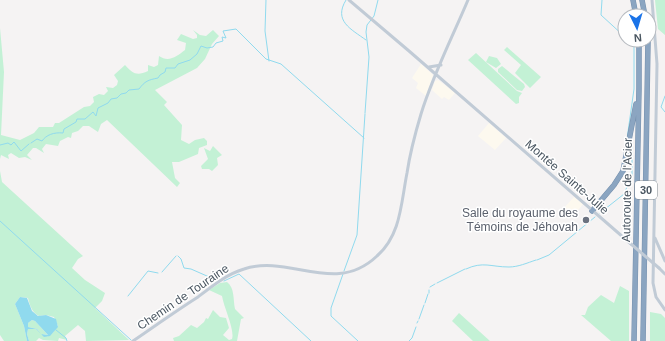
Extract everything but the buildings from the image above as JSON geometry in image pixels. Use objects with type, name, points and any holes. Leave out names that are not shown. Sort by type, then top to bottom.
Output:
[{"type":"highway","name":"Autoroute de l'Acier","points":[[634,341],[639,82],[638,48]]},
{"type":"highway","name":"Autoroute de l'Acier","points":[[643,341],[648,48]]},
{"type":"highway","points":[[592,211],[614,185],[624,169],[635,115],[639,82]]},
{"type":"street","name":"Montée Sainte-Julie","points":[[349,0],[665,274]]},
{"type":"street","name":"Chemin de Touraine","points":[[133,341],[224,279],[243,269],[271,266],[320,274],[344,273],[361,268],[375,258],[387,246],[394,234],[399,219],[414,138],[422,110],[468,0]]},
{"type":"street","points":[[652,0],[657,56],[654,290],[659,303],[665,310]]},
{"type":"street","name":"Montée Sainte-Julie","points":[[409,51],[436,74]]},
{"type":"street","points":[[429,67],[441,65]]},
{"type":"street","points":[[654,236],[665,261]]},
{"type":"shaded area","points":[[421,64],[433,75],[426,96],[416,88],[418,83],[412,78]]},
{"type":"shaded area","points":[[438,80],[455,93],[449,100],[444,97],[442,99],[432,90],[435,81]]},
{"type":"shaded area","points":[[489,123],[506,138],[495,150],[478,136]]},
{"type":"shaded area","points":[[574,197],[583,204],[572,218],[563,209]]},
{"type":"green space","points":[[655,0],[665,0],[665,35],[658,29]]},
{"type":"green space","points":[[0,28],[4,72],[1,135],[20,140],[34,133],[39,127],[53,127],[55,123],[59,123],[84,107],[90,106],[94,102],[93,97],[99,94],[104,95],[108,91],[106,87],[113,88],[117,85],[118,81],[114,75],[125,65],[135,73],[144,73],[148,71],[148,65],[154,67],[158,65],[159,56],[170,59],[185,50],[186,43],[177,40],[181,34],[193,39],[197,38],[197,35],[193,30],[200,35],[206,36],[213,30],[219,36],[212,44],[205,59],[197,68],[155,90],[167,102],[164,105],[182,125],[181,140],[189,144],[195,140],[204,138],[207,141],[207,145],[199,148],[198,154],[179,162],[172,162],[175,178],[180,183],[177,187],[107,120],[101,124],[98,132],[89,126],[83,126],[78,131],[72,133],[71,138],[68,137],[60,141],[58,146],[46,144],[42,149],[44,153],[36,148],[33,148],[27,155],[32,160],[25,157],[19,158],[11,153],[8,155],[9,159],[1,155],[0,159]]},
{"type":"green space","points":[[507,47],[541,77],[530,88],[515,73],[521,65],[504,50]]},
{"type":"green space","points":[[476,53],[517,91],[522,93],[519,97],[519,103],[516,104],[468,60]]},
{"type":"green space","points":[[489,56],[497,58],[501,64],[496,68],[486,62]]},
{"type":"green space","points":[[502,66],[524,84],[525,87],[522,91],[517,90],[498,72],[498,69]]},
{"type":"green space","points":[[213,146],[222,155],[217,158],[218,165],[212,171],[209,169],[202,169],[201,166],[208,159],[204,148],[210,151]]},
{"type":"green space","points":[[0,171],[2,182],[83,256],[78,259],[72,268],[85,280],[105,293],[102,301],[95,308],[129,340],[86,341],[85,331],[78,325],[65,336],[67,340],[59,338],[58,341],[43,340],[39,338],[36,341],[29,341],[27,334],[28,329],[36,329],[43,335],[48,336],[58,326],[54,317],[46,315],[39,316],[35,313],[28,298],[20,297],[15,304],[24,326],[27,341],[4,341],[0,335]]},
{"type":"green space","points":[[227,282],[233,291],[235,309],[244,318],[241,319],[237,341],[174,341],[173,338],[179,336],[191,325],[197,328],[206,318],[208,319],[213,310],[220,317],[226,318],[229,328],[223,335],[229,340],[232,339],[233,335],[231,325],[222,296],[209,290],[220,283]]},
{"type":"green space","points":[[620,286],[629,291],[629,341],[611,341],[581,315],[585,315],[588,307],[601,295],[614,303]]},
{"type":"green space","points":[[650,312],[661,314],[665,318],[665,341],[650,341]]},
{"type":"green space","points":[[459,313],[490,341],[473,341],[452,321]]},
{"type":"green space","points":[[32,320],[35,321],[48,335],[41,334],[37,329],[28,327],[28,323]]},
{"type":"water","points":[[20,297],[27,298],[32,311],[38,316],[46,315],[56,319],[58,327],[50,336],[44,337],[41,334],[36,329],[28,329],[27,334],[29,341],[27,341],[24,326],[15,304]],"holes":[[[32,320],[35,321],[48,335],[41,334],[37,329],[28,327],[28,323]]]},
{"type":"waterway","points":[[266,0],[265,31],[269,61]]},
{"type":"waterway","points":[[346,0],[343,7],[343,19],[350,28],[366,40]]},
{"type":"waterway","points":[[365,113],[369,57],[366,32],[367,25],[374,16],[378,0]]},
{"type":"waterway","points":[[602,0],[601,15],[617,30]]},
{"type":"waterway","points":[[31,143],[37,139],[42,141],[51,134],[63,133],[64,129],[76,122],[77,119],[85,119],[93,112],[96,116],[98,108],[108,103],[111,99],[117,98],[129,90],[139,89],[147,81],[158,78],[165,72],[166,68],[175,68],[178,64],[190,60],[197,54],[201,46],[207,48],[213,47],[216,43],[223,41],[222,37],[226,38],[223,31],[236,29],[266,59],[281,64],[364,138]]},
{"type":"waterway","points":[[627,139],[634,89],[634,48]]},
{"type":"waterway","points":[[665,96],[661,107],[665,112]]},
{"type":"waterway","points":[[344,271],[357,235],[365,114]]},
{"type":"waterway","points":[[0,145],[8,143],[11,145],[14,142],[21,151],[29,144]]},
{"type":"waterway","points":[[600,213],[624,194],[632,175],[632,142]]},
{"type":"waterway","points":[[537,260],[549,255],[595,217]]},
{"type":"waterway","points":[[0,221],[131,340]]},
{"type":"waterway","points":[[162,272],[176,256]]},
{"type":"waterway","points":[[178,256],[181,259],[184,268],[191,269],[216,280]]},
{"type":"waterway","points":[[466,269],[477,265],[512,267],[536,260]]},
{"type":"waterway","points":[[437,283],[465,269]]},
{"type":"waterway","points":[[128,296],[148,271],[158,273]]},
{"type":"waterway","points":[[224,281],[239,274],[311,341]]},
{"type":"waterway","points":[[343,274],[331,308],[331,316],[358,341]]},
{"type":"waterway","points":[[430,287],[435,284]]},
{"type":"waterway","points":[[425,303],[428,294]]},
{"type":"waterway","points":[[419,319],[424,305]]},
{"type":"waterway","points":[[409,341],[412,338],[416,327]]},
{"type":"waterway","points":[[56,330],[66,338],[67,341]]},
{"type":"place","name":"Salle du royaume des Témoins de Jéhovah","points":[[586,220]]}]
